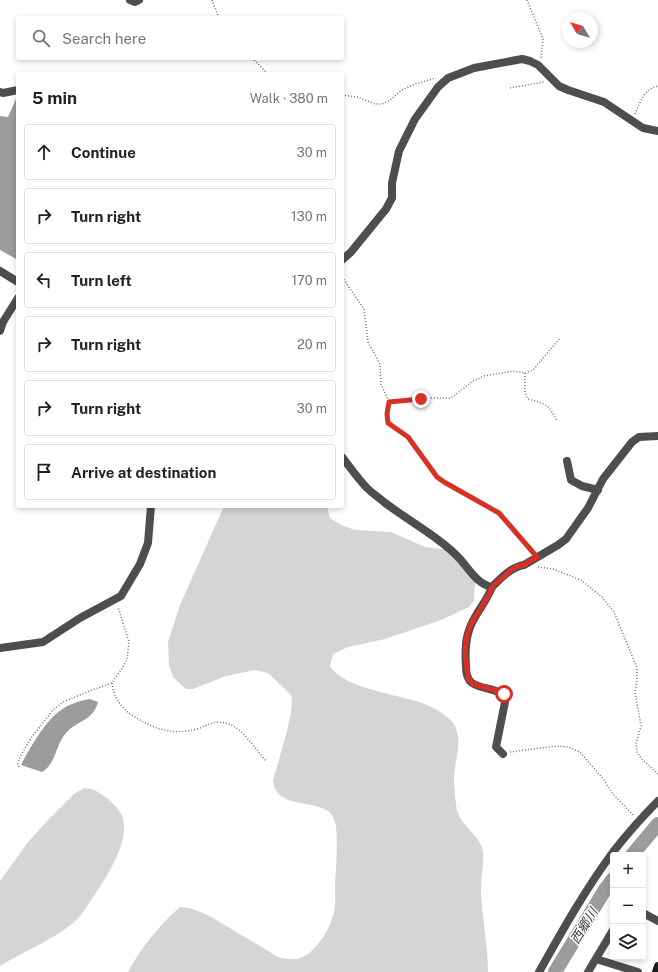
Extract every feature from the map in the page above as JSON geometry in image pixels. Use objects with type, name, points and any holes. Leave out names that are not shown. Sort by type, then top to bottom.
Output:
[{"type":"main road","points":[[656,972],[658,966]]},
{"type":"street","points":[[130,0],[134,2],[139,0]]},
{"type":"street","points":[[344,258],[351,252],[386,209],[392,198],[392,183],[399,151],[414,119],[438,87],[448,78],[474,68],[522,59],[530,61],[538,65],[559,86],[604,102],[644,128],[658,131]]},
{"type":"street","points":[[0,92],[16,90]]},
{"type":"street","points":[[0,271],[16,281]]},
{"type":"street","points":[[0,330],[3,322],[16,301]]},
{"type":"street","points":[[502,754],[496,747],[505,702],[504,694],[473,684],[468,678],[465,652],[467,635],[471,624],[489,595],[492,587],[510,571],[518,566],[524,565],[566,539],[588,508],[603,478],[632,442],[639,437],[658,436]]},
{"type":"street","points":[[344,459],[367,489],[398,513],[440,542],[460,559],[469,571],[486,586],[492,587]]},
{"type":"street","points":[[567,461],[571,480],[582,486],[598,490]]},
{"type":"street","points":[[0,648],[43,642],[80,618],[121,596],[143,557],[148,543],[151,508]]},
{"type":"street","points":[[539,972],[567,921],[591,883],[638,821],[658,801]]},
{"type":"street","points":[[646,914],[658,921]]},
{"type":"street","points":[[588,972],[610,935]]},
{"type":"street","points":[[596,959],[638,972]]},
{"type":"path","points":[[212,0],[218,16]]},
{"type":"path","points":[[526,0],[543,39],[541,58],[538,65]]},
{"type":"path","points":[[254,60],[266,72]]},
{"type":"path","points":[[344,95],[357,97],[375,104],[382,104],[389,101],[402,90],[415,84],[437,77],[448,78]]},
{"type":"path","points":[[510,88],[552,80]]},
{"type":"path","points":[[633,122],[644,95],[649,88],[658,86]]},
{"type":"path","points":[[344,280],[364,309],[368,342],[380,364],[381,384],[389,402],[387,414],[388,423],[408,437],[437,477],[499,513],[537,557]]},
{"type":"path","points":[[389,402],[431,398],[452,398],[473,381],[484,376],[513,372],[525,373],[533,370],[560,338]]},
{"type":"path","points":[[525,373],[525,393],[528,399],[549,407],[557,421]]},
{"type":"path","points":[[524,565],[553,569],[581,580],[602,597],[614,612],[637,668],[635,692],[641,726],[636,744],[637,752],[641,758],[658,774]]},
{"type":"path","points":[[19,767],[18,764],[20,757],[31,738],[53,710],[63,702],[112,683],[124,667],[127,659],[129,642],[118,606],[114,600]]},
{"type":"path","points":[[112,683],[114,694],[120,705],[146,724],[173,731],[198,728],[210,723],[230,724],[242,733],[266,761]]},
{"type":"path","points":[[502,754],[557,746],[568,747],[580,752],[604,780],[613,794],[638,821]]},
{"type":"shaded area","points":[[16,99],[16,259],[0,250],[0,116],[8,117]]},
{"type":"shaded area","points":[[223,508],[328,508],[330,518],[341,525],[355,530],[391,532],[425,547],[450,550],[460,554],[465,559],[472,568],[475,582],[474,601],[469,607],[441,620],[385,639],[348,647],[333,654],[330,666],[338,674],[362,687],[432,707],[442,713],[455,726],[458,739],[458,753],[454,773],[457,810],[462,821],[478,840],[483,851],[481,890],[488,972],[128,972],[151,937],[180,907],[190,908],[208,915],[278,957],[290,959],[305,956],[314,949],[326,933],[334,912],[337,840],[336,826],[333,816],[326,810],[319,807],[282,797],[276,790],[273,781],[289,724],[292,702],[291,695],[268,673],[255,670],[226,676],[193,689],[186,689],[173,677],[169,665],[168,642],[180,605]]},
{"type":"shaded area","points":[[90,699],[98,702],[93,713],[67,732],[60,742],[51,764],[47,768],[42,772],[21,765],[38,735],[55,715],[64,708]]},
{"type":"shaded area","points":[[84,788],[89,788],[98,792],[117,808],[123,817],[124,828],[122,841],[113,866],[100,888],[76,920],[47,941],[0,966],[0,881],[29,841],[74,794]]},
{"type":"waterway","name":"西郷川","points":[[635,852],[658,824]]},
{"type":"waterway","name":"西郷川","points":[[555,972],[610,883]]},
{"type":"route","points":[[421,399],[389,402],[387,414],[388,423],[408,437],[437,477],[499,513],[537,557],[510,571],[492,587],[489,595],[471,624],[467,635],[465,652],[468,678],[473,684],[504,694]]}]
